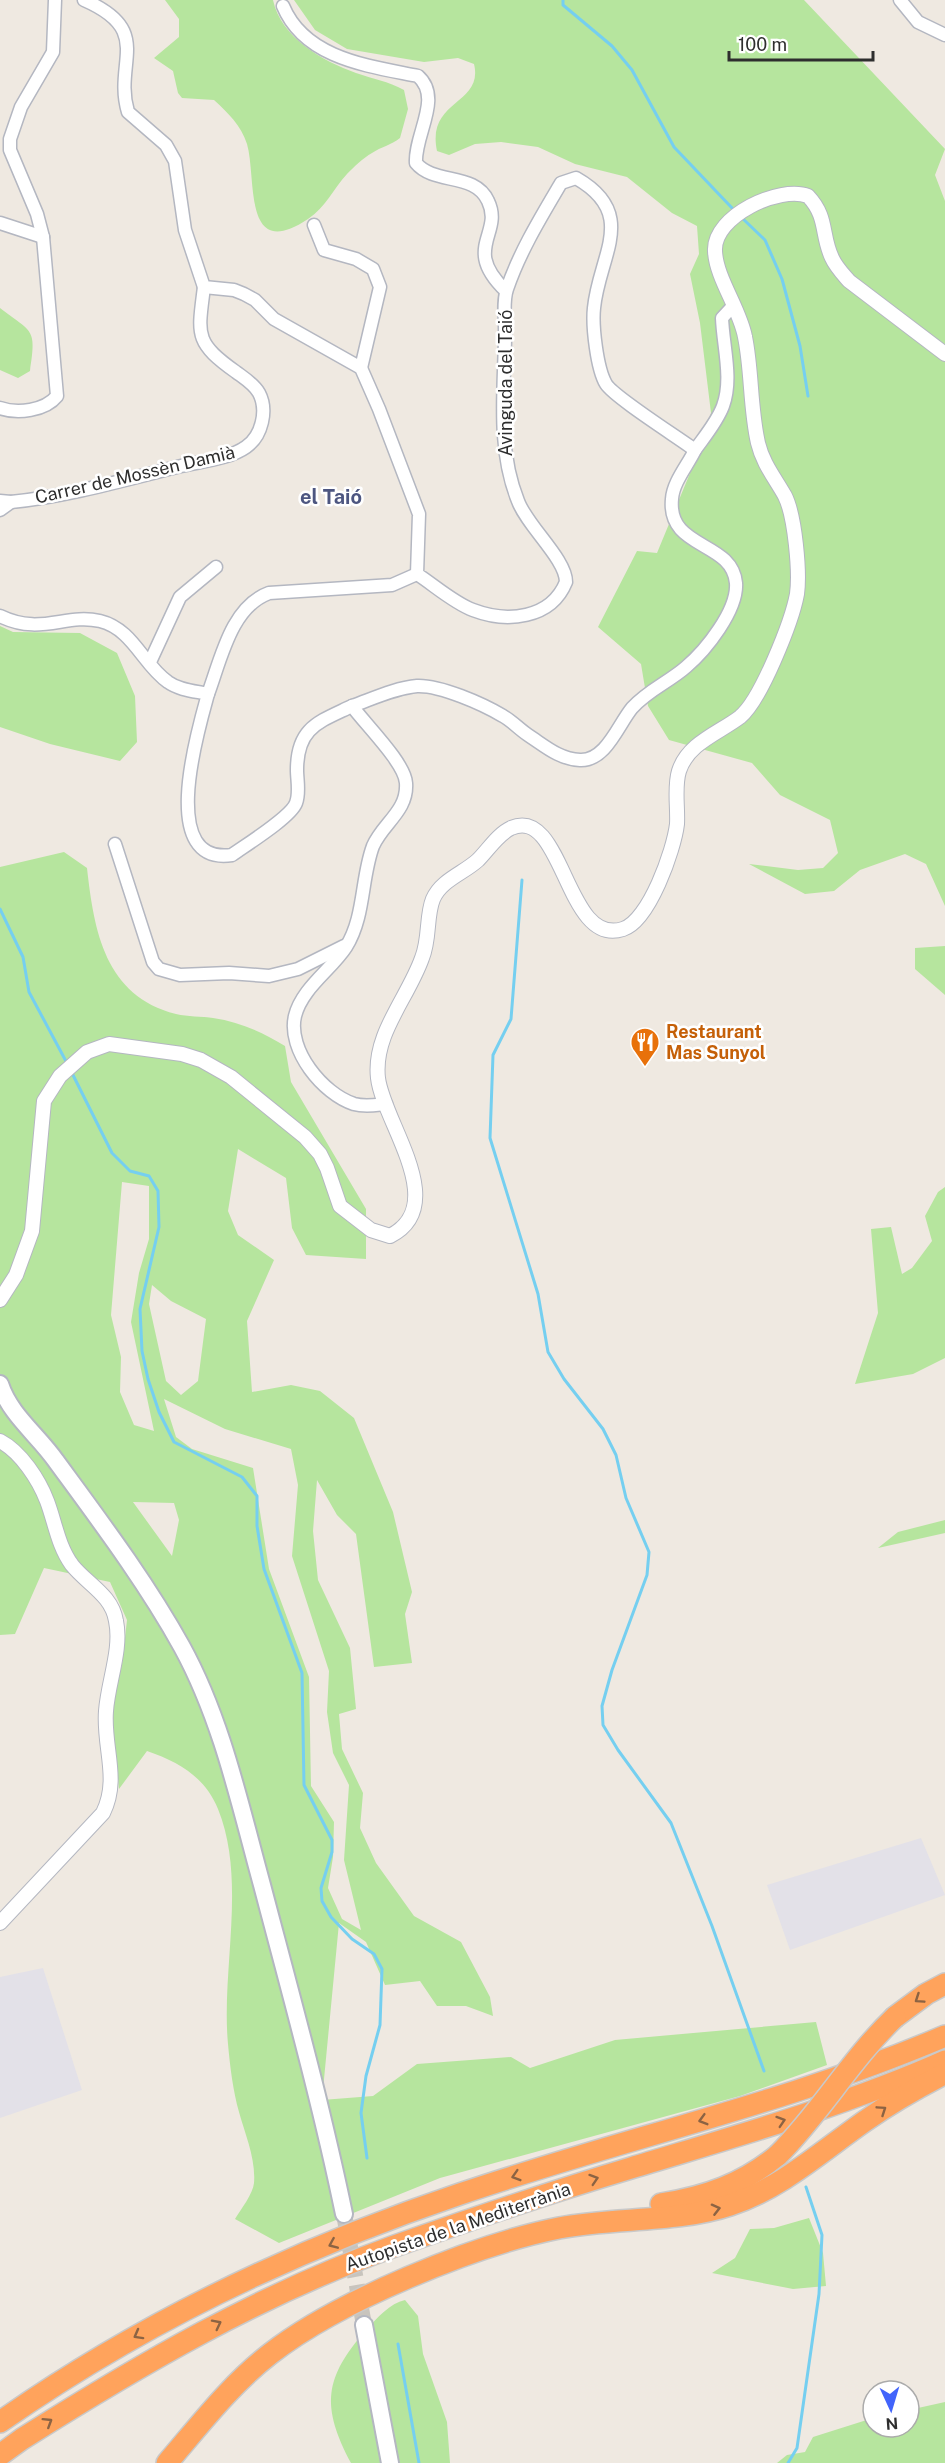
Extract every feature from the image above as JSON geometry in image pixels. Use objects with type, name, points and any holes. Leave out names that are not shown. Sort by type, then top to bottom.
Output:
[{"type":"highway","points":[[154,2463],[240,2368],[287,2331],[323,2309],[416,2265],[519,2227],[566,2216],[663,2204],[707,2195],[747,2178],[778,2155],[809,2121],[867,2046],[895,2017],[926,1994],[945,1984]]},
{"type":"highway","name":"Autopista de la Mediterrània","points":[[0,2422],[65,2378],[163,2321],[253,2277],[375,2226],[511,2177],[807,2088],[945,2036]]},
{"type":"highway","name":"Autopista de la Mediterrània","points":[[0,2455],[40,2427],[179,2343],[314,2279],[400,2244],[605,2175],[821,2108],[945,2061]]},
{"type":"highway","points":[[167,2463],[227,2394],[256,2366],[282,2345],[332,2314],[431,2270],[538,2233],[592,2223],[696,2213],[748,2198],[795,2171],[896,2100],[945,2074]]},
{"type":"main road","points":[[0,1384],[5,1405],[58,1463],[153,1598],[182,1648],[201,1688],[235,1787],[305,2044],[344,2214]]},
{"type":"main road","points":[[364,2325],[390,2463]]},
{"type":"street","points":[[0,408],[10,412],[26,410],[51,403],[57,396],[43,237],[37,214],[10,150],[10,139],[21,107],[53,52],[55,0]]},
{"type":"street","points":[[84,0],[108,10],[123,30],[129,55],[126,89],[128,112],[166,145],[175,160],[185,230],[204,287],[234,290],[244,294],[255,300],[274,319],[361,368],[419,514],[417,574],[392,585],[269,593],[252,601],[239,616],[208,694],[188,776],[188,804],[193,837],[209,854],[232,855],[292,809],[298,797],[297,765],[304,738],[314,724],[352,706],[417,686],[428,688],[495,712],[556,754],[570,760],[584,760],[602,752],[633,708],[652,689],[686,667],[711,640],[730,609],[736,592],[733,570],[723,558],[679,530],[674,518],[672,499],[675,486],[695,450],[719,415],[725,398],[727,353],[722,318],[734,305]]},
{"type":"street","points":[[900,0],[918,22],[945,35]]},
{"type":"street","points":[[283,6],[295,27],[333,55],[346,61],[418,76],[423,80],[428,87],[429,102],[418,138],[416,162],[427,173],[469,183],[483,192],[489,202],[491,214],[484,255],[492,277],[506,291]]},
{"type":"street","name":"Avinguda del Taió","points":[[417,574],[472,610],[498,615],[537,613],[556,601],[566,582],[563,567],[532,527],[518,503],[506,466],[504,429],[506,291],[530,236],[561,183],[576,178],[592,188],[607,206],[613,237],[594,308],[599,369],[608,387],[695,450]]},
{"type":"street","points":[[0,1300],[16,1275],[32,1231],[44,1101],[60,1076],[86,1053],[109,1044],[162,1051],[201,1060],[231,1077],[305,1137],[320,1154],[340,1206],[371,1230],[390,1236],[407,1225],[414,1202],[413,1177],[407,1154],[378,1081],[378,1060],[382,1039],[423,957],[430,929],[431,906],[441,887],[476,862],[506,831],[523,826],[533,828],[546,839],[580,907],[595,924],[613,931],[630,926],[650,903],[674,838],[678,773],[688,753],[741,716],[763,688],[794,606],[798,588],[791,512],[786,498],[764,462],[758,445],[745,337],[715,252],[721,228],[730,219],[767,199],[788,191],[808,196],[817,205],[823,217],[831,257],[849,281],[945,354]]},
{"type":"street","points":[[0,223],[43,237]]},
{"type":"street","points":[[314,225],[324,250],[356,259],[373,269],[381,287],[361,368]]},
{"type":"street","name":"Carrer de Mossèn Damià","points":[[6,502],[80,492],[211,460],[249,445],[262,421],[263,406],[260,394],[251,383],[212,356],[203,342],[200,327],[204,287]]},
{"type":"street","points":[[0,510],[6,502]]},
{"type":"street","points":[[150,662],[180,597],[216,567]]},
{"type":"street","points":[[0,616],[16,624],[100,621],[117,628],[168,682],[177,688],[208,694]]},
{"type":"street","points":[[352,706],[404,771],[406,797],[373,847],[348,945],[300,1004],[294,1027],[307,1064],[332,1091],[355,1104],[365,1106],[386,1104]]},
{"type":"street","points":[[115,844],[153,962],[159,969],[180,975],[229,973],[269,976],[298,969],[348,945]]},
{"type":"street","points":[[0,1441],[15,1452],[40,1488],[63,1550],[71,1563],[109,1601],[117,1621],[117,1635],[105,1713],[112,1780],[110,1798],[103,1814],[0,1923]]},
{"type":"shaded area","points":[[921,1838],[945,1895],[790,1950],[767,1885]]},
{"type":"shaded area","points":[[43,1968],[82,2090],[0,2118],[0,1977]]},
{"type":"green space","points":[[165,0],[273,0],[285,26],[294,37],[317,55],[343,68],[404,90],[408,109],[400,138],[365,157],[347,174],[320,209],[308,219],[287,230],[272,231],[262,224],[257,211],[247,144],[238,125],[214,100],[182,98],[178,93],[173,71],[154,58],[179,37],[179,19]]},
{"type":"green space","points":[[294,0],[804,0],[945,149],[935,175],[945,201],[945,906],[926,864],[905,854],[860,870],[834,891],[805,894],[749,864],[798,870],[823,868],[838,853],[830,820],[780,795],[752,763],[669,740],[648,706],[641,664],[598,627],[637,551],[657,553],[700,449],[711,413],[700,323],[690,274],[699,254],[697,226],[672,213],[627,177],[575,164],[538,147],[501,142],[475,144],[449,155],[437,151],[436,134],[440,121],[471,88],[475,77],[474,64],[458,58],[424,62],[347,49],[315,30]]},
{"type":"green space","points":[[0,308],[25,327],[32,338],[30,371],[18,378],[0,370]]},
{"type":"green space","points":[[0,626],[13,632],[80,633],[117,653],[135,696],[137,742],[120,761],[50,744],[0,727]]},
{"type":"green space","points":[[64,852],[87,868],[94,915],[100,937],[118,977],[133,992],[152,1005],[176,1014],[232,1022],[259,1032],[285,1046],[291,1082],[366,1209],[366,1259],[306,1255],[292,1228],[286,1178],[238,1149],[228,1211],[238,1235],[274,1260],[247,1321],[252,1392],[291,1385],[320,1391],[354,1418],[393,1512],[412,1592],[405,1614],[412,1663],[374,1667],[356,1534],[337,1515],[317,1480],[313,1531],[318,1580],[350,1648],[356,1709],[339,1714],[342,1749],[363,1793],[360,1828],[376,1863],[414,1916],[461,1942],[490,1997],[493,2016],[466,2006],[437,2006],[420,1981],[385,1985],[366,1942],[339,1923],[322,2100],[373,2096],[417,2064],[511,2057],[530,2068],[615,2040],[816,2022],[827,2065],[740,2096],[440,2178],[279,2243],[235,2219],[251,2192],[254,2174],[252,2156],[235,2096],[229,2052],[227,2015],[231,1866],[218,1809],[206,1788],[190,1772],[170,1760],[147,1751],[119,1789],[111,1708],[122,1664],[127,1620],[110,1582],[44,1568],[15,1634],[0,1635],[0,867]],"holes":[[[122,1182],[149,1186],[149,1239],[139,1273],[131,1322],[154,1431],[134,1425],[120,1392],[121,1357],[111,1315]],[[152,1285],[171,1301],[206,1319],[198,1381],[181,1395],[166,1381],[149,1304]],[[164,1399],[225,1429],[291,1449],[298,1485],[292,1556],[329,1671],[327,1712],[333,1753],[349,1785],[344,1860],[361,1930],[342,1919],[328,1888],[333,1857],[334,1822],[311,1786],[309,1677],[269,1569],[253,1468],[192,1449],[176,1437]],[[133,1502],[174,1503],[179,1520],[172,1556]]]},
{"type":"green space","points":[[945,946],[945,995],[915,969],[915,948]]},
{"type":"green space","points":[[945,1187],[945,1358],[913,1374],[855,1384],[878,1313],[871,1229],[891,1227],[902,1274],[912,1268],[932,1241],[925,1216],[938,1192]]},
{"type":"green space","points":[[945,1520],[945,1533],[878,1548],[898,1532]]},
{"type":"green space","points":[[809,2218],[823,2253],[826,2286],[793,2289],[712,2273],[735,2258],[750,2229],[774,2228]]},
{"type":"green space","points":[[405,2300],[418,2316],[423,2354],[447,2422],[450,2463],[351,2463],[341,2443],[331,2409],[335,2378],[352,2347],[366,2330],[389,2308]]},
{"type":"green space","points":[[945,2402],[945,2463],[777,2463],[787,2455],[805,2452],[813,2437],[861,2422],[861,2439],[921,2439],[921,2407]]},
{"type":"waterway","points":[[563,0],[563,5],[612,46],[632,70],[674,147],[732,208]]},
{"type":"waterway","points":[[741,217],[765,240],[782,279],[800,346],[808,396]]},
{"type":"waterway","points":[[522,880],[511,1019],[493,1055],[490,1138],[538,1294],[548,1352],[564,1379],[603,1429],[616,1455],[626,1498],[649,1552],[647,1575],[612,1670],[602,1706],[603,1725],[618,1750],[671,1823],[712,1926],[764,2071]]},
{"type":"waterway","points":[[0,909],[23,957],[29,992],[68,1065]]},
{"type":"waterway","points":[[71,1071],[112,1153],[130,1171],[149,1176],[158,1191],[159,1227],[140,1309],[142,1351],[159,1412],[174,1442],[242,1477],[257,1496],[257,1526],[264,1569],[302,1673],[304,1785],[332,1840],[332,1852],[321,1888],[322,1901],[331,1917],[352,1939],[374,1954],[382,1969],[380,2025],[366,2076],[361,2113],[367,2158]]},
{"type":"waterway","points":[[788,2463],[797,2448],[819,2294],[822,2235],[806,2187]]},
{"type":"waterway","points":[[398,2344],[419,2463]]},
{"type":"tunnel","points":[[344,2214],[364,2325]]},
{"type":"place","name":"Restaurant Mas Sunyol","points":[[645,1068]]},
{"type":"district","name":"el Taió","points":[[331,497]]}]
